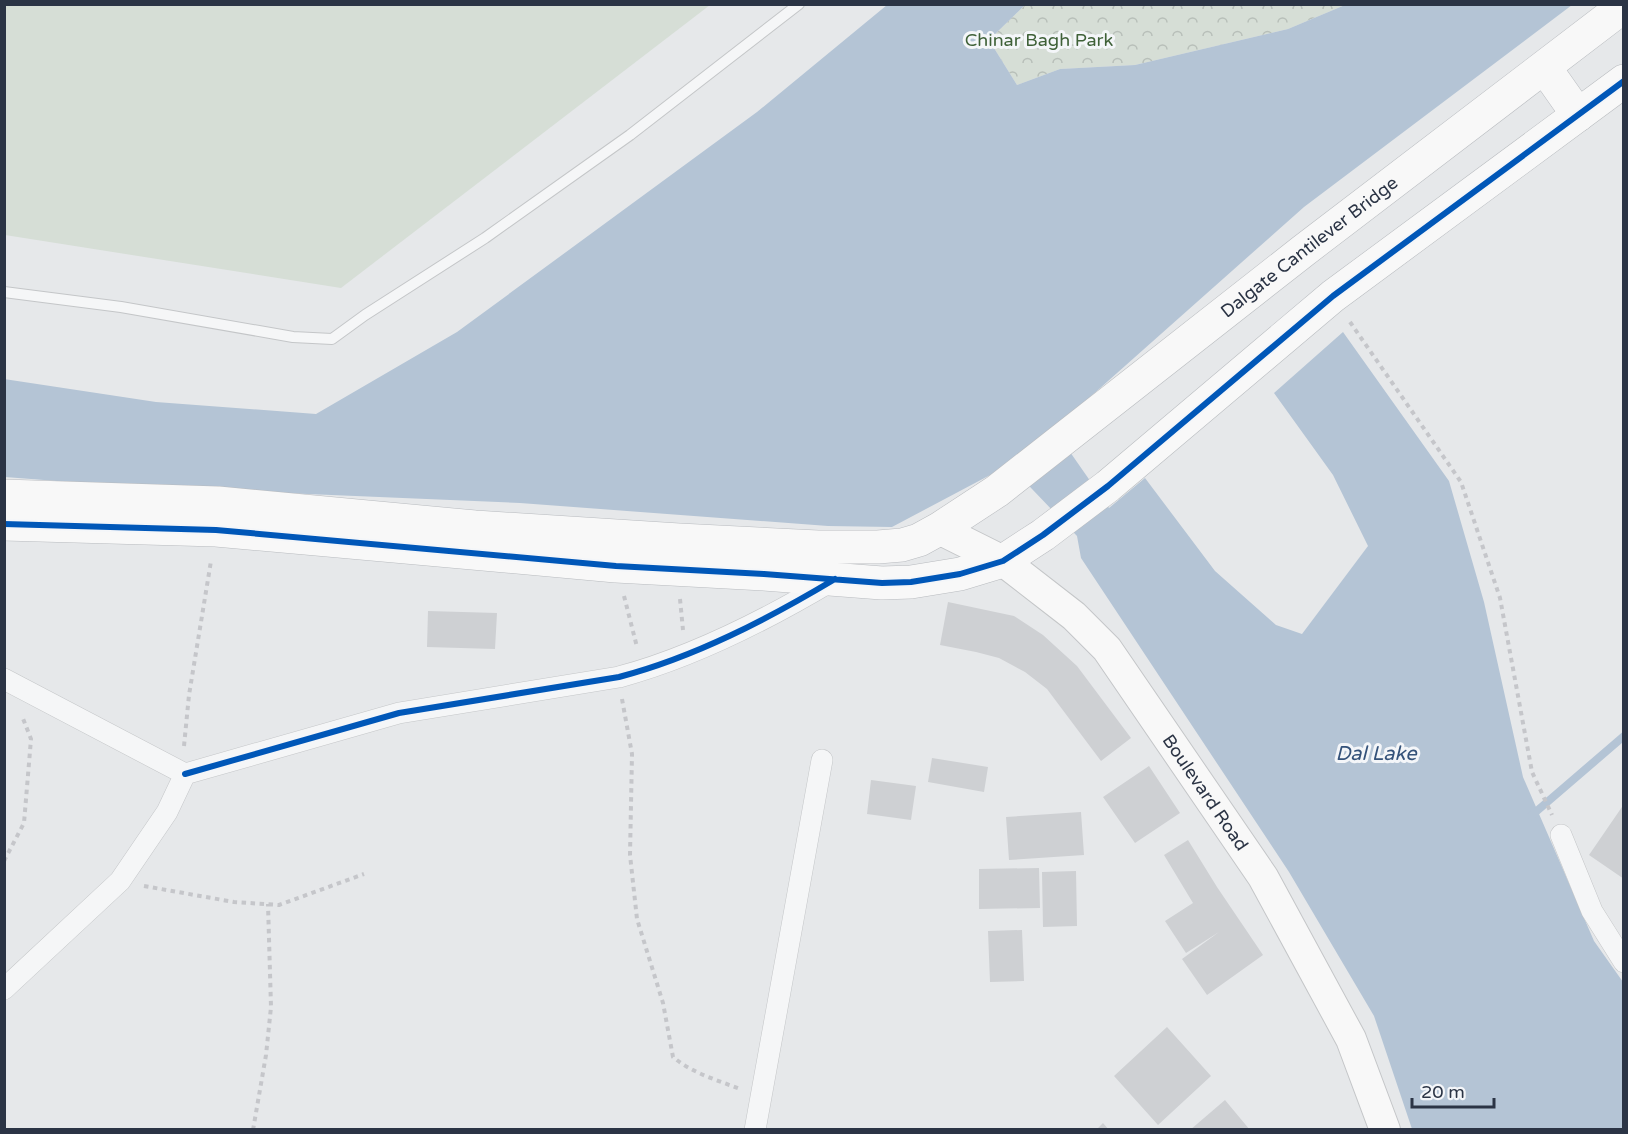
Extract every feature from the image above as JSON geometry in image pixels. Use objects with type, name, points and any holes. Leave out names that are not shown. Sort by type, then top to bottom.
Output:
[{"type":"highway","name":"Dalgate Cantilever Bridge","points":[[4,495],[218,503],[475,527],[818,546],[878,547],[902,545],[919,540],[997,490],[1303,251],[1545,68],[1623,6]]},
{"type":"highway","points":[[1545,68],[1578,115]]},
{"type":"highway","points":[[4,525],[216,530],[616,566],[882,583],[911,582],[960,574],[1003,561],[1043,535],[1108,486],[1333,296],[1623,81]]},
{"type":"main road","name":"Boulevard Road","points":[[939,529],[1003,561],[1074,616],[1107,650],[1263,877],[1351,1039],[1385,1130]]},
{"type":"street","points":[[7,680],[185,774],[399,713],[644,671],[686,655],[789,606],[836,579]]},
{"type":"street","points":[[756,1130],[822,760]]},
{"type":"street","points":[[4,989],[120,881],[167,812],[185,774]]},
{"type":"street","points":[[1561,836],[1592,911],[1623,962]]},
{"type":"lane","points":[[4,292],[121,307],[293,338],[332,339],[365,315],[485,238],[621,142],[799,4]]},
{"type":"path","points":[[1361,340],[1461,482],[1500,598],[1532,772],[1561,836]]},
{"type":"path","points":[[185,774],[183,751],[189,695],[216,530]]},
{"type":"path","points":[[616,566],[644,671]]},
{"type":"path","points":[[677,570],[686,655]]},
{"type":"path","points":[[618,677],[632,754],[630,855],[637,919],[663,1003],[673,1058],[698,1073],[762,1097]]},
{"type":"path","points":[[4,861],[24,823],[31,739],[7,680]]},
{"type":"path","points":[[120,881],[234,902],[279,905],[364,874]]},
{"type":"path","points":[[253,1130],[265,1065],[272,1007],[268,904]]},
{"type":"green space","points":[[4,5],[710,5],[341,288],[5,235]]},
{"type":"green space","name":"Chinar Bagh Park","points":[[1025,5],[1345,5],[1288,29],[1135,65],[1060,69],[1017,85],[989,40]]},
{"type":"water","name":"Dal Lake","points":[[887,5],[1025,5],[989,40],[1017,85],[1060,69],[1135,65],[1288,29],[1345,5],[1572,5],[1304,207],[1054,429],[1109,508],[1145,478],[1215,571],[1276,625],[1302,634],[1368,546],[1333,475],[1274,393],[1343,332],[1449,481],[1484,602],[1523,777],[1594,941],[1623,982],[1623,1129],[1412,1129],[1374,1016],[1289,872],[1081,558],[1077,536],[1009,465],[892,527],[828,526],[520,503],[122,486],[5,477],[4,379],[156,402],[316,414],[457,332],[757,112]]},
{"type":"building","points":[[948,602],[1014,616],[1043,635],[1077,666],[1131,738],[1101,761],[1047,689],[1025,672],[999,658],[940,645]]},
{"type":"building","points":[[428,611],[497,613],[495,649],[427,647]]},
{"type":"building","points":[[932,758],[988,767],[984,792],[928,782]]},
{"type":"building","points":[[1149,766],[1180,813],[1135,843],[1103,797]]},
{"type":"building","points":[[871,780],[916,786],[911,820],[867,814]]},
{"type":"building","points":[[1624,804],[1624,879],[1589,855]]},
{"type":"building","points":[[1081,812],[1084,855],[1009,860],[1006,817]]},
{"type":"building","points":[[1188,840],[1263,955],[1207,995],[1182,959],[1219,932],[1186,953],[1165,921],[1193,903],[1164,855]]},
{"type":"building","points":[[1039,868],[1040,908],[979,909],[979,869]]},
{"type":"building","points":[[1076,871],[1077,926],[1043,927],[1042,872]]},
{"type":"building","points":[[1022,930],[1024,981],[990,982],[988,931]]},
{"type":"building","points":[[1167,1027],[1211,1076],[1158,1125],[1114,1076]]},
{"type":"building","points":[[1225,1100],[1250,1130],[1190,1130]]},
{"type":"building","points":[[1103,1123],[1109,1130],[1096,1130]]},
{"type":"waterway","points":[[1531,816],[1624,736]]},
{"type":"cycle path","points":[[4,524],[216,530],[616,566],[882,583],[911,582],[960,574],[1003,561],[1043,535],[1108,486],[1333,296],[1624,81]]},
{"type":"cycle path","points":[[185,774],[399,713],[619,677],[647,669],[730,636],[835,579]]}]
